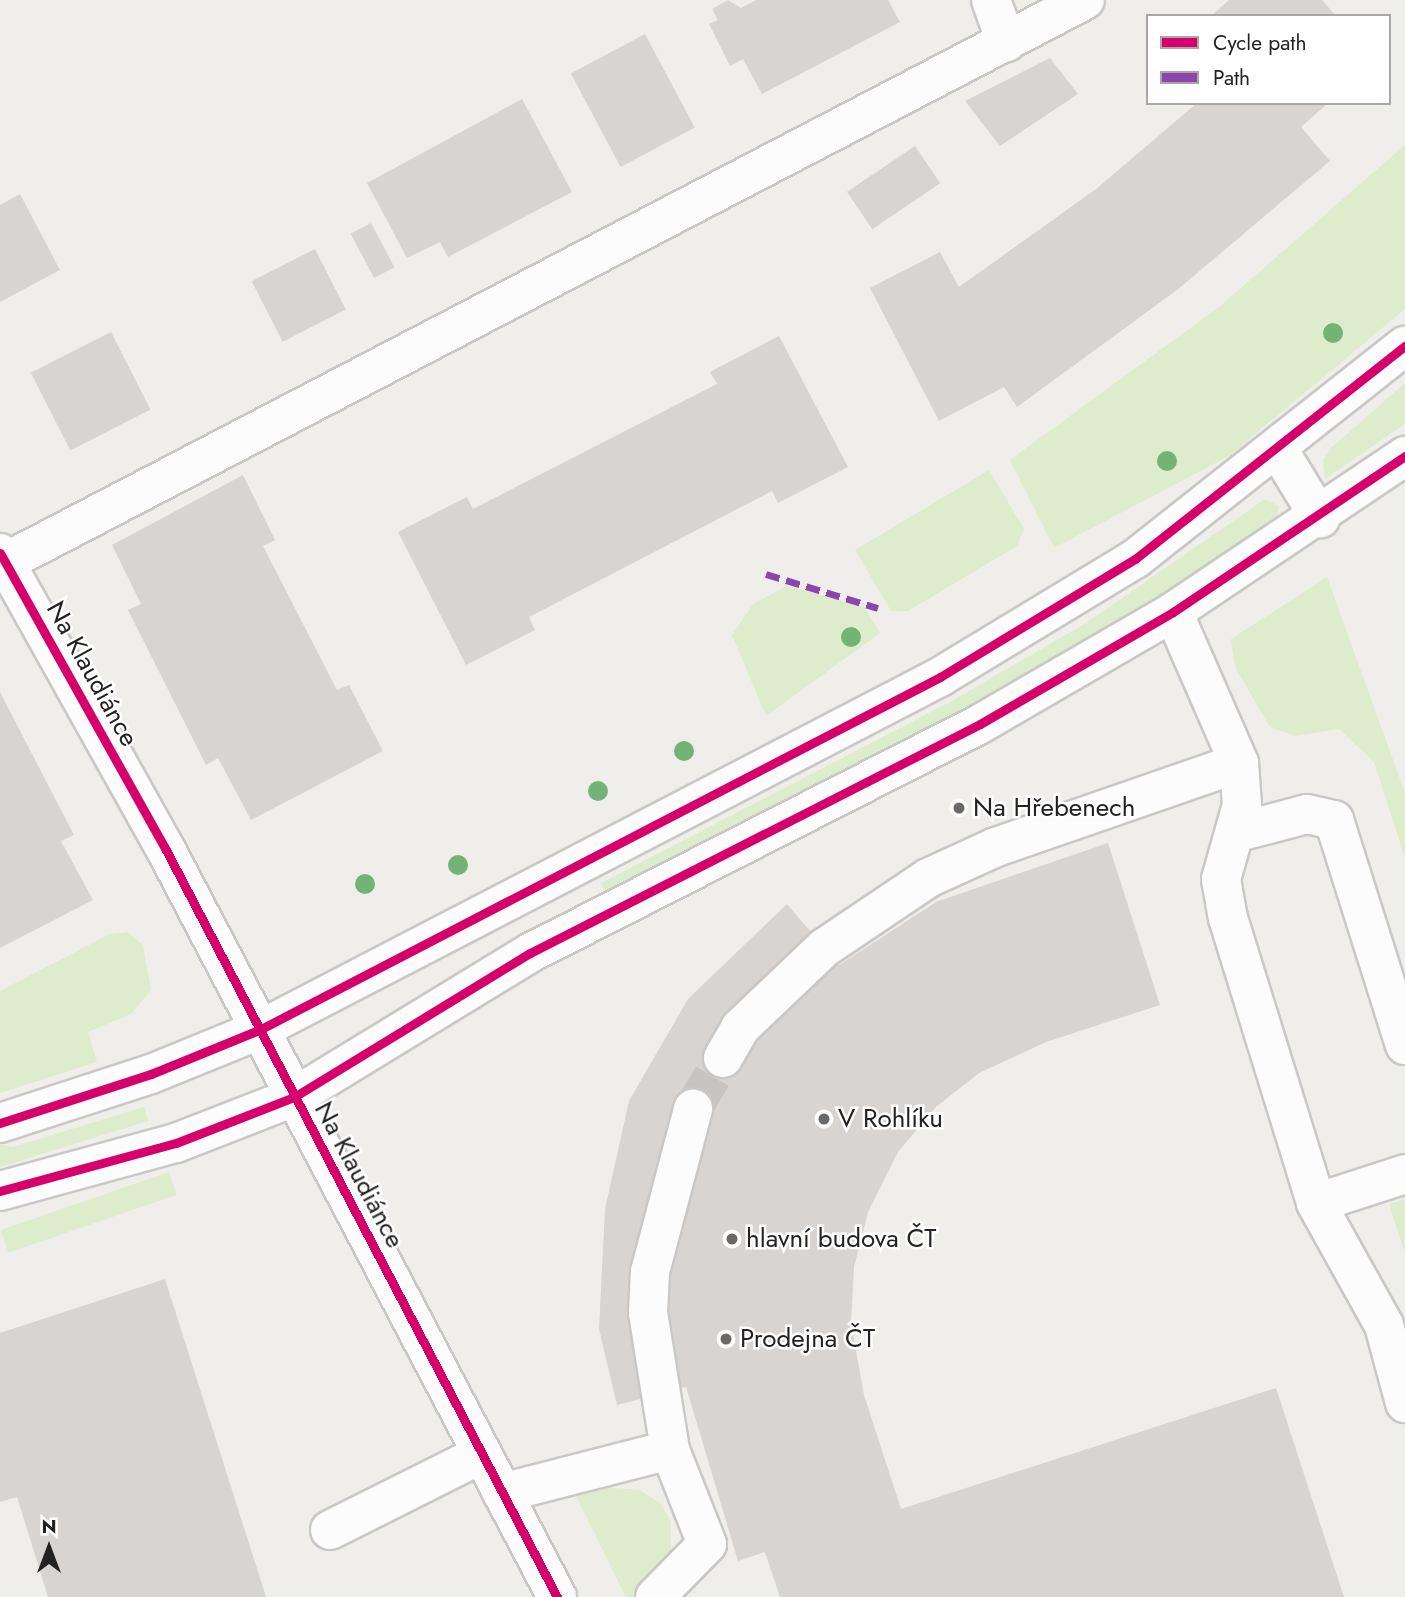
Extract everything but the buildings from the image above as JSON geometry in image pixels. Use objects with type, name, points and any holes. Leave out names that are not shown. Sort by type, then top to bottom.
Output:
[{"type":"street","points":[[990,0],[1006,41]]},
{"type":"street","points":[[2,560],[1084,0]]},
{"type":"street","points":[[0,1123],[151,1074],[261,1029],[1009,639],[1135,559],[1279,451],[1405,346]]},
{"type":"street","points":[[1279,451],[1320,518]]},
{"type":"street","points":[[4,1193],[176,1143],[294,1097],[530,953],[980,724],[1173,612],[1320,518],[1405,456]]},
{"type":"street","name":"Na Klaudiánce","points":[[2,560],[261,1029],[294,1097],[557,1597]]},
{"type":"street","points":[[1173,612],[1238,763],[1242,805],[1222,891],[1316,1203],[1384,1325],[1405,1403]]},
{"type":"street","points":[[723,1058],[740,1028],[824,948],[928,878],[1238,763]]},
{"type":"street","points":[[1235,832],[1307,814],[1322,813],[1334,820],[1405,1045]]},
{"type":"street","points":[[655,1597],[708,1544],[670,1450],[649,1300],[694,1109]]},
{"type":"street","points":[[1316,1203],[1405,1174]]},
{"type":"street","points":[[502,1493],[555,1485],[670,1450]]},
{"type":"street","points":[[330,1530],[482,1454]]},
{"type":"green space","points":[[1405,145],[1405,309],[1229,456],[1054,548],[1010,460],[1219,307]]},
{"type":"green space","points":[[1405,383],[1405,424],[1325,479],[1323,461],[1332,447]]},
{"type":"green space","points":[[989,470],[1024,529],[1017,546],[908,611],[891,611],[855,550]]},
{"type":"green space","points":[[1265,499],[1279,506],[1277,517],[1128,616],[976,704],[607,896],[601,883],[950,702],[1086,623]]},
{"type":"green space","points":[[1327,577],[1405,793],[1405,858],[1374,762],[1339,729],[1294,736],[1270,727],[1235,667],[1231,639]]},
{"type":"green space","points":[[787,586],[864,607],[880,633],[766,716],[732,635],[753,604]]},
{"type":"green space","points":[[128,932],[143,945],[151,990],[131,1014],[88,1032],[97,1062],[0,1093],[0,991],[110,934]]},
{"type":"green space","points":[[144,1107],[148,1121],[0,1167],[0,1144],[13,1147]]},
{"type":"green space","points":[[169,1172],[177,1195],[9,1253],[1,1230]]},
{"type":"green space","points":[[1405,1199],[1405,1253],[1389,1204]]},
{"type":"green space","points":[[604,1487],[640,1490],[660,1503],[671,1522],[671,1554],[634,1597],[626,1597],[576,1496]]},
{"type":"tunnel","points":[[693,1109],[723,1058]]},
{"type":"marked path","points":[[766,574],[878,608]]},
{"type":"cycle path","points":[[0,1123],[151,1074],[261,1029],[940,677],[1135,559],[1405,346]]},
{"type":"cycle path","points":[[0,1191],[176,1143],[294,1097],[530,953],[980,724],[1173,612],[1405,456]]},
{"type":"cycle path","points":[[0,553],[166,850],[557,1597]]},
{"type":"place","name":"Na Hřebenech","points":[[959,808]]},
{"type":"place","name":"V Rohlíku","points":[[824,1119]]},
{"type":"place","name":"hlavní budova ČT","points":[[732,1239]]},
{"type":"place","name":"Prodejna ČT","points":[[726,1339]]}]
